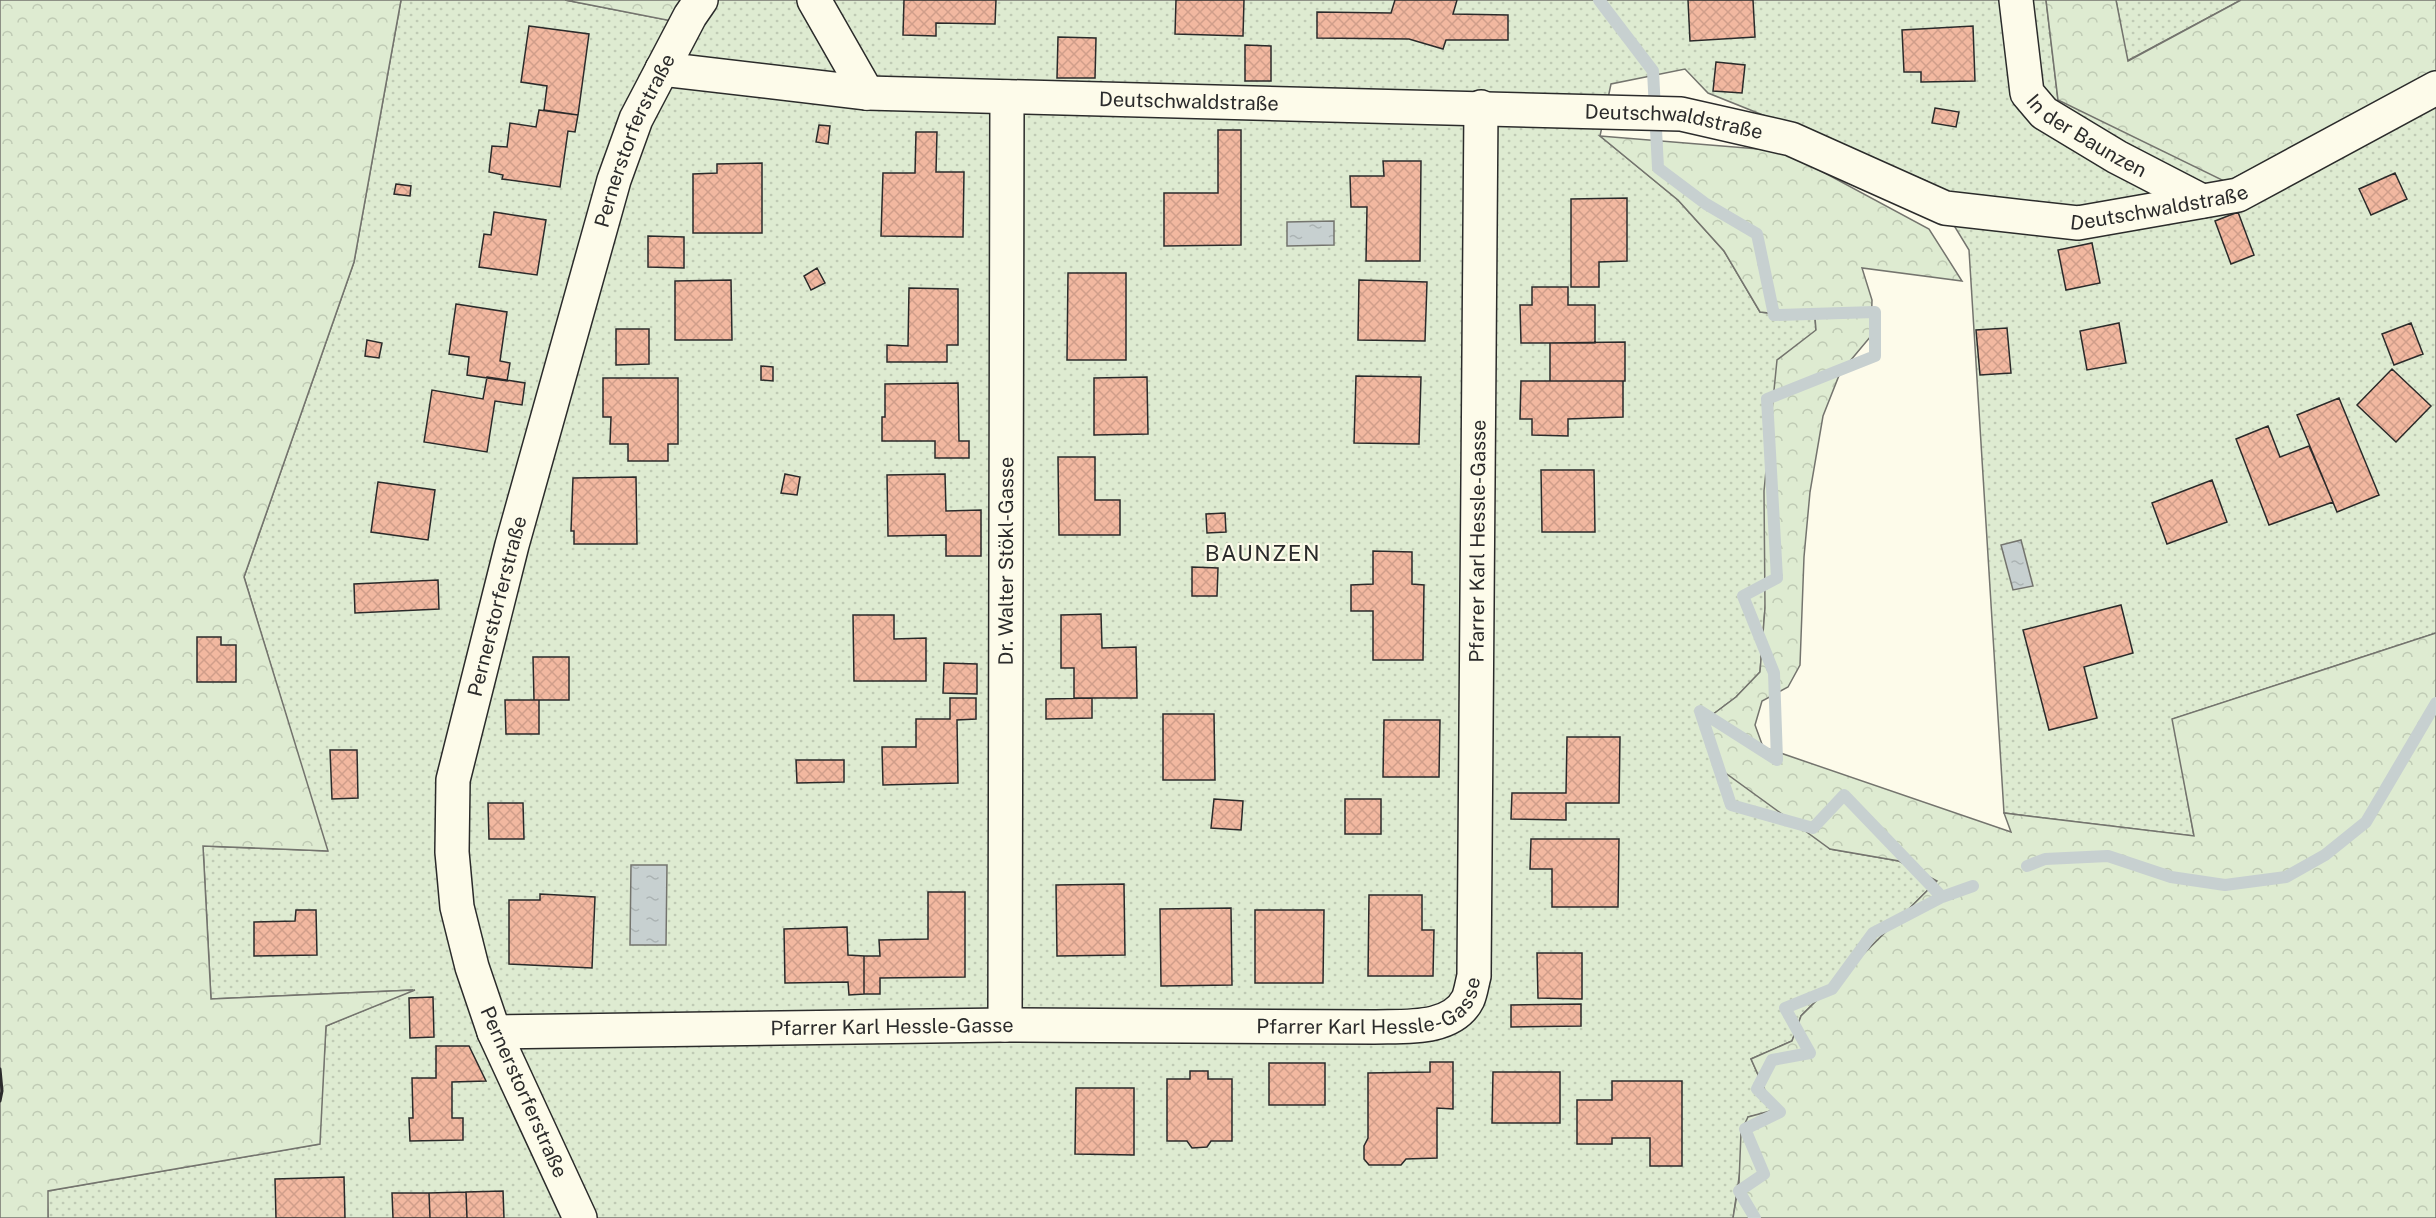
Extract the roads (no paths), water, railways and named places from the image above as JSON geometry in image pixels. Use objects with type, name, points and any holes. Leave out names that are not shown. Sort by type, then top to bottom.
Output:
[{"type":"street","name":"Pernerstorferstraße","points":[[580,1218],[494,1032],[472,967],[457,907],[453,852],[453,780],[512,546],[614,180],[636,119],[690,16],[701,0]]},
{"type":"street","points":[[814,0],[830,32],[867,93]]},
{"type":"street","name":"In der Baunzen","points":[[2016,0],[2027,93],[2044,113],[2117,157],[2202,201]]},
{"type":"street","name":"Deutschwaldstraße","points":[[662,69],[867,93],[1480,107],[1681,114],[1791,139],[1945,208],[2078,223],[2238,195],[2436,88]]},
{"type":"street","name":"Dr. Walter Stökl-Gasse","points":[[1005,1025],[1007,97]]},
{"type":"street","name":"Pfarrer Karl Hessle-Gasse","points":[[494,1032],[1005,1025],[1423,1025],[1451,1017],[1467,999],[1474,976],[1480,107]]},
{"type":"water","points":[[1334,221],[1334,245],[1287,246],[1287,222]]},
{"type":"water","points":[[2021,540],[2033,586],[2013,590],[2001,545]]},
{"type":"water","points":[[631,865],[667,865],[666,945],[630,945]]},
{"type":"waterway","points":[[1599,0],[1653,71],[1658,168],[1706,204],[1757,234],[1774,315],[1875,312],[1875,356],[1767,399],[1777,578],[1743,596],[1774,673],[1777,760],[1700,711],[1731,805],[1813,828],[1844,795],[1942,897],[1973,886]]},
{"type":"waterway","points":[[2027,866],[2045,859],[2108,856],[2171,877],[2225,885],[2286,877],[2325,855],[2366,822],[2436,703]]},
{"type":"waterway","points":[[1755,1218],[1739,1191],[1764,1174],[1745,1129],[1780,1112],[1757,1089],[1772,1060],[1810,1053],[1785,1008],[1832,989],[1873,933],[1942,897]]},
{"type":"district","name":"BAUNZEN","points":[[1263,553]]}]
